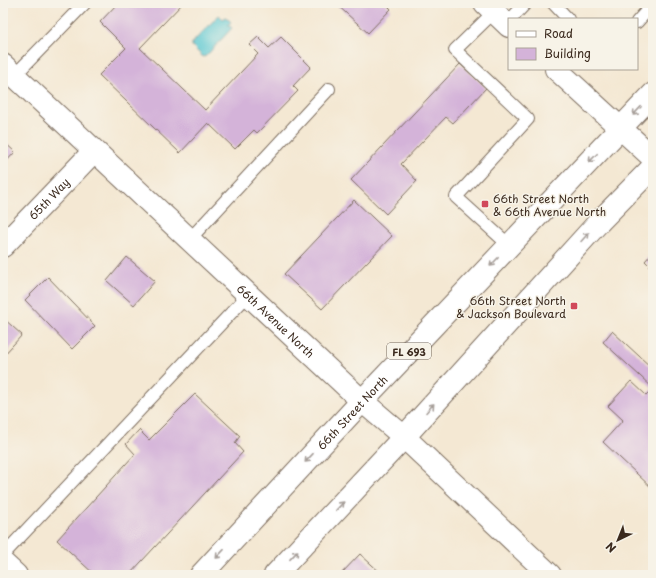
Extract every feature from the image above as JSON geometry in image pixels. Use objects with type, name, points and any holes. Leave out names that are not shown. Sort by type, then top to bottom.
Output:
[{"type":"main road","points":[[557,70],[653,158]]},
{"type":"main road","name":"66th Avenue North","points":[[9,71],[362,401],[404,437],[550,575]]},
{"type":"main road","name":"66th Street North","points":[[201,575],[362,401],[653,94]]},
{"type":"main road","name":"65th Way","points":[[3,246],[94,151]]},
{"type":"main road","points":[[275,575],[404,437],[598,223],[653,167]]},
{"type":"main road","points":[[3,563],[16,575]]},
{"type":"lane","points":[[9,71],[84,3]]},
{"type":"lane","points":[[510,246],[456,197],[528,119],[455,50],[502,17],[526,3]]},
{"type":"lane","points":[[552,3],[567,18]]},
{"type":"lane","points":[[638,21],[653,4]]},
{"type":"lane","points":[[189,240],[329,89]]},
{"type":"lane","points":[[3,554],[248,295]]},
{"type":"water","points":[[219,15],[223,19],[226,17],[231,22],[228,25],[232,28],[206,56],[203,57],[192,46],[192,43]]},
{"type":"building","points":[[118,3],[183,3],[140,48],[205,110],[258,54],[249,45],[258,37],[269,48],[281,37],[311,67],[293,86],[298,91],[257,133],[254,130],[235,149],[208,123],[180,153],[99,75],[126,48],[100,22]]},
{"type":"building","points":[[385,3],[391,9],[368,33],[336,4]]},
{"type":"building","points":[[460,64],[486,88],[453,123],[446,117],[401,164],[417,181],[386,214],[351,180]]},
{"type":"building","points":[[3,141],[15,152],[3,165]]},
{"type":"building","points":[[354,200],[392,236],[322,309],[284,274]]},
{"type":"building","points":[[653,252],[653,269],[645,261]]},
{"type":"building","points":[[127,257],[155,281],[134,305],[107,281]]},
{"type":"building","points":[[48,277],[95,326],[72,349],[25,300]]},
{"type":"building","points":[[3,318],[22,335],[3,356]]},
{"type":"building","points":[[612,331],[653,369],[653,388],[603,342]]},
{"type":"building","points":[[631,381],[646,395],[653,388],[653,489],[603,442],[623,420],[608,406]]},
{"type":"building","points":[[195,394],[240,436],[235,443],[243,452],[129,575],[95,575],[57,540],[135,454],[126,444],[139,430],[149,440]]},
{"type":"building","points":[[360,554],[383,575],[340,575]]},
{"type":"place","name":"66th Street North & 66th Avenue North","points":[[485,204]]},
{"type":"place","name":"66th Street North & Jackson Boulevard","points":[[574,306]]}]
